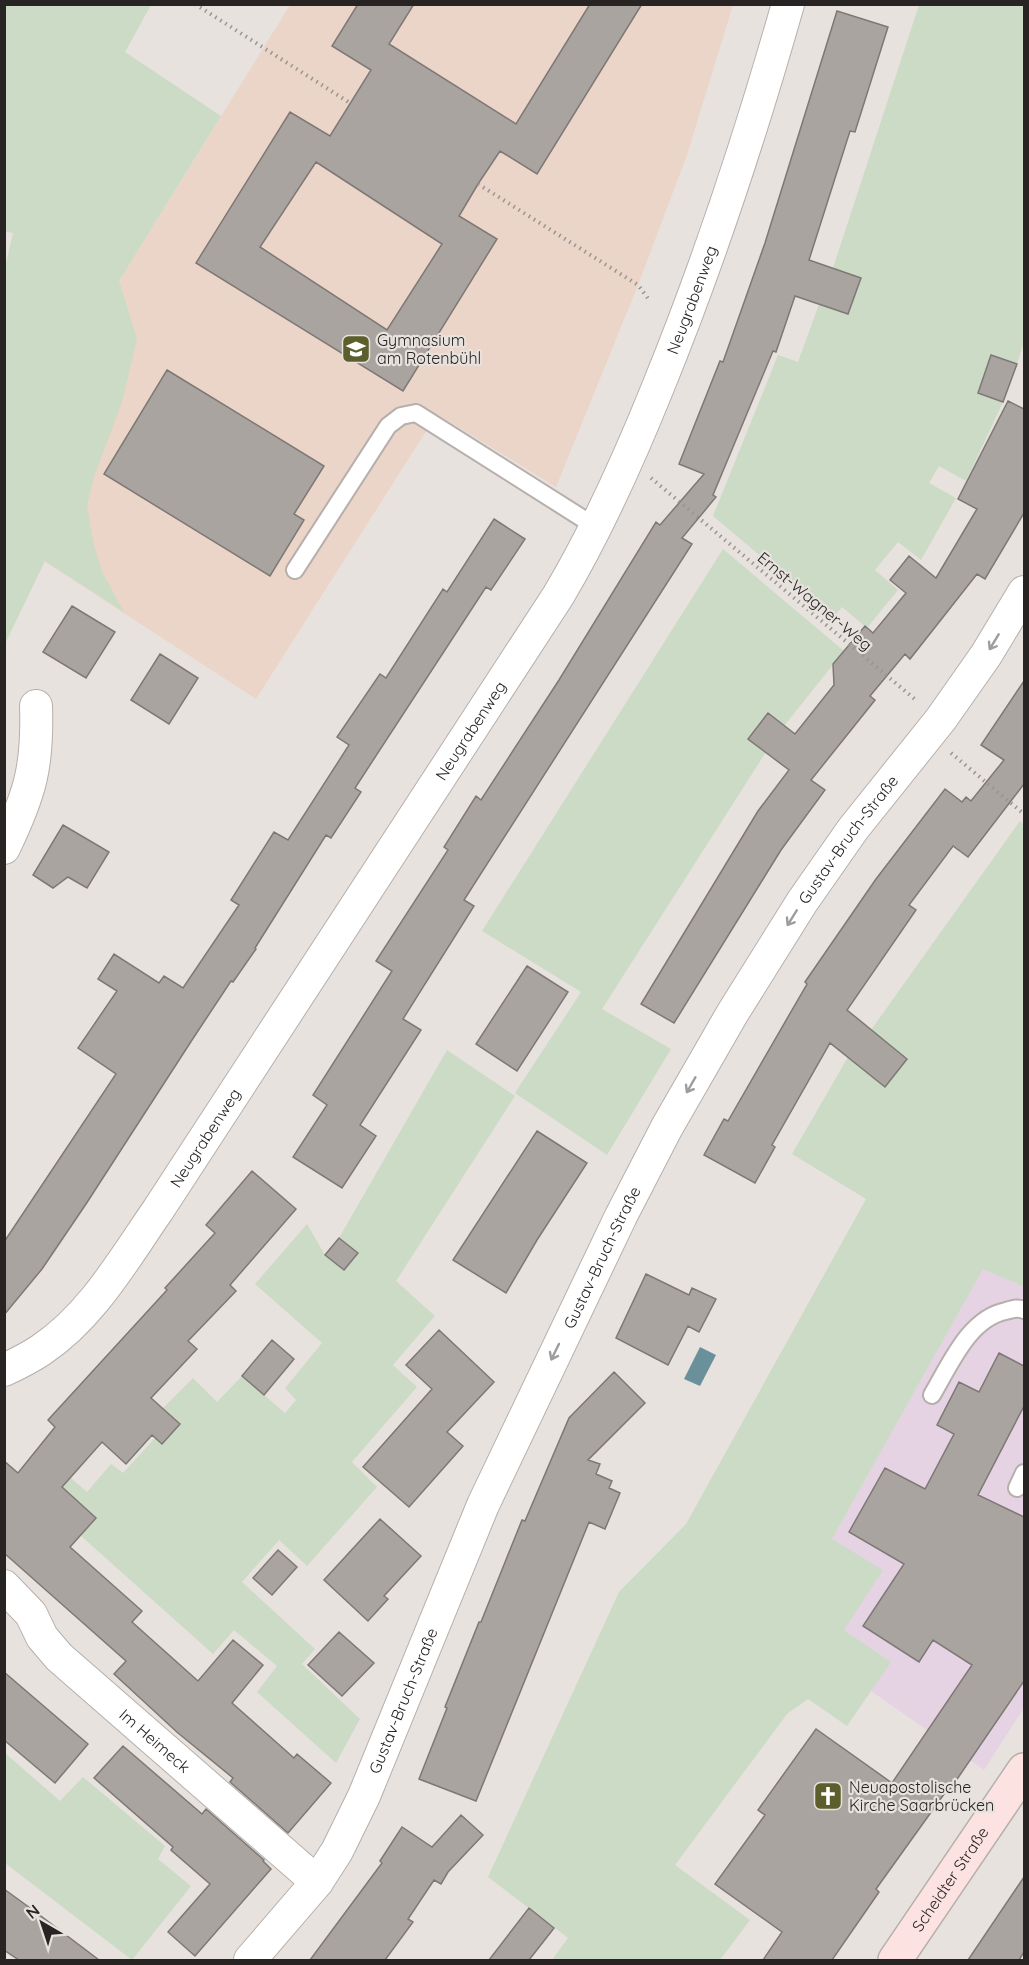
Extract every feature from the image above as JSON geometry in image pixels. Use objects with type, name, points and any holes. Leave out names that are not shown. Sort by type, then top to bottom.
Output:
[{"type":"main road","name":"Scheidter Straße","points":[[895,1960],[1024,1770]]},
{"type":"street","name":"Neugrabenweg","points":[[4,1370],[32,1356],[65,1332],[100,1294],[158,1210],[579,561],[629,459],[687,317],[753,125],[788,4]]},
{"type":"street","name":"Gustav-Bruch-Straße","points":[[250,1960],[317,1882],[337,1851],[364,1796],[483,1505],[650,1158],[732,1014],[802,902],[853,829],[935,727],[986,655],[1024,592]]},
{"type":"street","points":[[4,849],[22,810],[33,776],[36,754],[36,706]]},
{"type":"street","name":"Im Heimeck","points":[[4,1586],[31,1614],[42,1637],[59,1656],[317,1882]]},
{"type":"lane","points":[[295,570],[388,426],[400,416],[416,413],[596,527]]},
{"type":"lane","points":[[932,1395],[976,1327],[995,1313],[1020,1308],[1024,1310]]},
{"type":"path","points":[[195,4],[350,104]]},
{"type":"path","points":[[478,184],[638,285],[650,301]]},
{"type":"path","name":"Ernst-Wagner-Weg","points":[[675,499],[904,691],[935,727],[1024,814]]},
{"type":"shaded area","name":"Gymnasium am Rotenbühl","points":[[290,5],[733,5],[687,155],[638,285],[556,487],[437,414],[256,699],[44,561],[119,281]]},
{"type":"shaded area","points":[[983,1268],[1024,1287],[1024,1708],[984,1770],[871,1691],[890,1662],[844,1630],[832,1539]]},
{"type":"green space","points":[[5,4],[151,5],[125,52],[221,116],[119,281],[137,339],[122,402],[94,477],[87,505],[93,541],[102,572],[124,612],[45,561],[5,644],[4,272],[13,233],[4,231]]},
{"type":"green space","points":[[919,5],[1024,5],[1024,342],[1017,364],[991,356],[978,393],[1003,402],[966,481],[939,466],[929,483],[956,498],[921,560],[898,542],[875,570],[898,590],[867,628],[842,607],[832,619],[713,516],[778,355],[798,362],[819,304],[848,314],[861,278],[833,268]]},
{"type":"green space","points":[[723,549],[844,651],[766,752],[602,1009],[671,1049],[607,1155],[515,1093],[581,992],[482,931]]},
{"type":"green space","points":[[1020,821],[1024,825],[1024,1287],[983,1269],[832,1539],[883,1570],[844,1630],[891,1662],[847,1726],[808,1699],[787,1714],[675,1865],[750,1920],[720,1960],[552,1960],[568,1938],[488,1877],[619,1592],[686,1524],[866,1199],[792,1154],[848,1057],[885,1087],[907,1059],[871,1030]]},
{"type":"green space","points":[[447,1050],[515,1096],[396,1281],[435,1316],[393,1365],[417,1387],[352,1462],[377,1487],[307,1566],[279,1540],[242,1582],[315,1649],[302,1664],[360,1719],[336,1763],[257,1692],[277,1666],[234,1630],[213,1654],[80,1535],[96,1518],[85,1508],[46,1505],[71,1478],[87,1492],[111,1464],[123,1473],[155,1438],[162,1444],[180,1424],[163,1408],[193,1378],[217,1402],[242,1376],[285,1413],[296,1400],[285,1388],[322,1343],[255,1284],[307,1224],[325,1255],[343,1270],[358,1253],[339,1238]]},
{"type":"green space","points":[[5,1753],[60,1801],[83,1777],[165,1846],[158,1859],[191,1886],[132,1960],[5,1863]]},
{"type":"water","points":[[700,1347],[716,1355],[700,1386],[684,1379]]},
{"type":"building","points":[[358,4],[414,4],[389,44],[516,124],[590,4],[642,4],[537,174],[500,151],[478,184],[459,216],[497,239],[403,391],[196,263],[290,112],[330,136],[371,70],[332,46]],"holes":[[[316,162],[442,244],[387,330],[260,247]]]},
{"type":"building","points":[[837,11],[888,27],[855,132],[850,131],[809,260],[861,278],[848,314],[795,296],[776,352],[773,351],[713,495],[716,497],[682,538],[692,544],[464,900],[474,906],[403,1019],[421,1030],[360,1125],[376,1136],[342,1188],[293,1157],[327,1105],[313,1095],[392,971],[376,961],[448,850],[444,847],[476,796],[481,800],[559,680],[656,522],[660,525],[704,474],[679,464],[720,361],[723,362],[765,243]]},
{"type":"building","points":[[991,355],[1017,364],[1003,402],[978,393]]},
{"type":"building","points":[[167,370],[324,466],[294,514],[304,520],[270,576],[104,474]]},
{"type":"building","points":[[1008,401],[1024,409],[1024,513],[985,579],[977,574],[910,659],[905,654],[870,696],[875,700],[811,780],[825,790],[781,850],[674,1023],[641,1004],[758,811],[789,770],[748,739],[768,713],[795,734],[834,685],[833,664],[865,626],[873,633],[906,593],[890,580],[909,556],[936,578],[977,509],[958,499]]},
{"type":"building","points":[[494,519],[525,539],[491,590],[486,587],[355,788],[361,792],[331,838],[326,835],[256,949],[233,982],[231,981],[86,1204],[42,1269],[4,1315],[4,1242],[116,1074],[78,1048],[117,991],[98,979],[114,954],[159,983],[164,976],[183,988],[239,905],[231,900],[274,832],[288,840],[349,745],[337,737],[380,674],[386,678],[443,589],[447,592]]},
{"type":"building","points":[[72,606],[115,632],[86,678],[43,652]]},
{"type":"building","points":[[160,654],[198,678],[169,724],[131,700]]},
{"type":"building","points":[[1024,681],[1024,784],[968,857],[953,846],[909,905],[916,910],[847,1010],[907,1059],[885,1087],[830,1043],[772,1145],[775,1147],[755,1183],[704,1155],[724,1119],[728,1121],[807,984],[805,982],[876,879],[945,789],[962,802],[966,797],[971,801],[1004,760],[981,745]]},
{"type":"building","points":[[63,825],[109,852],[87,888],[68,877],[53,888],[33,875]]},
{"type":"building","points":[[527,966],[568,992],[517,1071],[476,1044]]},
{"type":"building","points":[[537,1131],[587,1163],[506,1293],[453,1260]]},
{"type":"building","points":[[252,1171],[296,1209],[230,1285],[236,1291],[188,1341],[197,1349],[151,1398],[180,1424],[162,1444],[152,1435],[126,1464],[102,1442],[62,1487],[96,1518],[70,1547],[142,1611],[132,1622],[198,1681],[233,1640],[263,1665],[232,1703],[294,1758],[297,1754],[331,1783],[288,1833],[230,1782],[233,1778],[178,1733],[114,1674],[126,1661],[4,1553],[4,1461],[18,1473],[55,1427],[48,1420],[167,1290],[165,1288],[215,1233],[206,1225]]},
{"type":"building","points":[[339,1238],[358,1253],[344,1270],[325,1255]]},
{"type":"building","points":[[646,1274],[689,1295],[692,1288],[716,1299],[699,1332],[688,1326],[668,1365],[616,1338]]},
{"type":"building","points":[[439,1330],[494,1382],[447,1432],[463,1446],[409,1507],[363,1467],[432,1389],[406,1365]]},
{"type":"building","points":[[272,1340],[294,1359],[264,1395],[242,1376]]},
{"type":"building","points":[[999,1353],[1024,1366],[1024,1406],[978,1495],[1024,1517],[1024,1681],[949,1791],[947,1790],[876,1889],[879,1892],[832,1960],[763,1960],[782,1932],[715,1884],[765,1815],[758,1810],[816,1729],[892,1783],[972,1665],[933,1640],[919,1662],[863,1626],[904,1564],[849,1532],[885,1468],[925,1489],[954,1434],[937,1425],[959,1382],[979,1392]]},
{"type":"building","points":[[614,1372],[645,1403],[588,1460],[600,1464],[596,1474],[612,1481],[609,1488],[620,1493],[605,1529],[589,1522],[476,1801],[419,1779],[479,1622],[481,1622],[522,1520],[525,1521],[569,1418]]},
{"type":"building","points":[[380,1519],[421,1556],[384,1596],[388,1599],[368,1621],[324,1580]]},
{"type":"building","points":[[278,1550],[297,1567],[272,1595],[253,1578]]},
{"type":"building","points":[[339,1632],[374,1663],[342,1696],[308,1665]]},
{"type":"building","points":[[4,1672],[88,1744],[55,1783],[4,1740]]},
{"type":"building","points":[[123,1746],[202,1814],[206,1809],[264,1860],[271,1869],[195,1956],[168,1932],[210,1884],[171,1850],[173,1847],[94,1778]]},
{"type":"building","points":[[461,1815],[483,1835],[448,1872],[441,1884],[434,1880],[408,1919],[413,1922],[385,1960],[310,1960],[382,1863],[380,1861],[402,1827],[432,1847]]},
{"type":"building","points":[[1024,1877],[1024,1952],[1019,1960],[968,1960]]},
{"type":"building","points":[[4,1889],[99,1960],[19,1960],[4,1950]]},
{"type":"building","points":[[529,1908],[554,1928],[529,1960],[489,1960]]},
{"type":"place","name":"Gymnasium am Rotenbühl","points":[[356,349]]},
{"type":"place","name":"Neuapostolische Kirche Saarbrücken","points":[[828,1796]]}]
